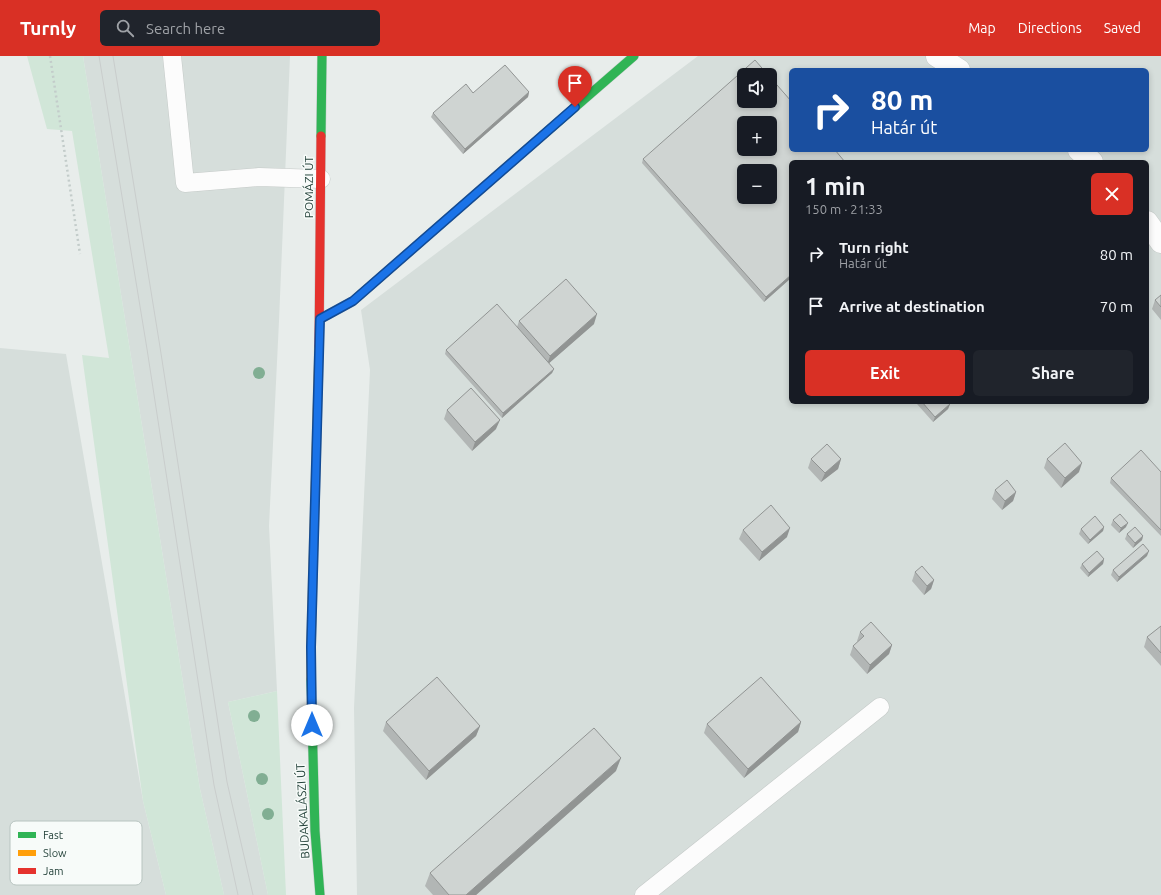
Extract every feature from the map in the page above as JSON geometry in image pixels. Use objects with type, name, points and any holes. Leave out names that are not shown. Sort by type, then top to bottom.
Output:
[{"type":"main road","name":"POMÁZI ÚT","points":[[320,319],[322,56]]},
{"type":"main road","points":[[320,319],[353,301],[634,56]]},
{"type":"main road","name":"BUDAKALÁSZI ÚT","points":[[320,319],[311,655],[315,824],[320,895]]},
{"type":"street","points":[[937,56],[956,68]]},
{"type":"street","points":[[1081,152],[1090,160]]},
{"type":"street","points":[[1149,225],[1161,242]]},
{"type":"lane","points":[[172,56],[185,183],[259,177],[321,179]]},
{"type":"lane","points":[[644,895],[880,707]]},
{"type":"path","points":[[50,56],[80,254]]},
{"type":"shaded area","points":[[83,56],[290,56],[269,526],[277,691],[228,702],[268,895],[224,895],[200,789]]},
{"type":"shaded area","points":[[698,56],[1161,56],[1161,895],[357,895],[354,708],[370,370],[361,310]]},
{"type":"shaded area","points":[[0,348],[66,354],[143,801],[166,895],[0,895]]},
{"type":"green space","points":[[27,56],[83,56],[200,789],[224,895],[166,895],[143,801],[82,355],[109,358],[72,131],[47,129]]},
{"type":"green space","points":[[277,691],[286,895],[268,895],[228,702]]},
{"type":"building","points":[[755,60],[762,68],[746,68]]},
{"type":"building","points":[[505,65],[529,92],[465,149],[433,113],[466,84],[473,93]]},
{"type":"building","points":[[737,76],[737,108],[777,108],[777,85],[789,99],[789,152],[837,152],[843,160],[789,160],[789,277],[766,297],[643,159]]},
{"type":"building","points":[[566,279],[597,314],[550,356],[519,321]]},
{"type":"building","points":[[1161,295],[1161,307],[1155,300]]},
{"type":"building","points":[[497,304],[554,369],[503,413],[446,350]]},
{"type":"building","points":[[471,388],[500,420],[475,442],[447,410]]},
{"type":"building","points":[[924,404],[950,404],[935,417]]},
{"type":"building","points":[[1065,443],[1082,463],[1065,478],[1047,459]]},
{"type":"building","points":[[827,444],[841,459],[825,473],[811,459]]},
{"type":"building","points":[[1141,450],[1161,472],[1161,530],[1111,478]]},
{"type":"building","points":[[1007,480],[1016,492],[1005,501],[995,490]]},
{"type":"building","points":[[771,505],[790,528],[762,552],[743,530]]},
{"type":"building","points":[[1120,514],[1128,523],[1121,528],[1113,520]]},
{"type":"building","points":[[1095,516],[1104,527],[1090,540],[1081,529]]},
{"type":"building","points":[[1135,527],[1143,536],[1135,543],[1127,534]]},
{"type":"building","points":[[1143,544],[1149,551],[1119,577],[1113,570]]},
{"type":"building","points":[[1097,551],[1104,559],[1089,573],[1082,564]]},
{"type":"building","points":[[922,566],[934,580],[927,586],[915,572]]},
{"type":"building","points":[[871,622],[892,645],[870,665],[853,646],[864,636],[860,632]]},
{"type":"building","points":[[1161,626],[1161,653],[1147,637]]},
{"type":"building","points":[[437,677],[480,726],[429,771],[386,722]]},
{"type":"building","points":[[761,677],[801,722],[748,769],[707,724]]},
{"type":"building","points":[[594,728],[621,758],[466,895],[449,895],[430,873]]},
{"type":"tram line","points":[[99,56],[147,349],[214,785],[238,895]]},
{"type":"tram line","points":[[113,56],[160,347],[227,782],[253,895]]},
{"type":"traffic: fast","points":[[321,136],[322,56]]},
{"type":"traffic: fast","points":[[543,135],[634,56]]},
{"type":"traffic: fast","points":[[311,679],[315,831],[320,895]]},
{"type":"traffic: slow","points":[[320,319],[353,301],[543,135]]},
{"type":"traffic: slow","points":[[311,679],[319,346]]},
{"type":"traffic: jam","points":[[319,346],[321,136]]},
{"type":"route","points":[[312,725],[311,647],[320,319],[353,301],[575,107]]}]
